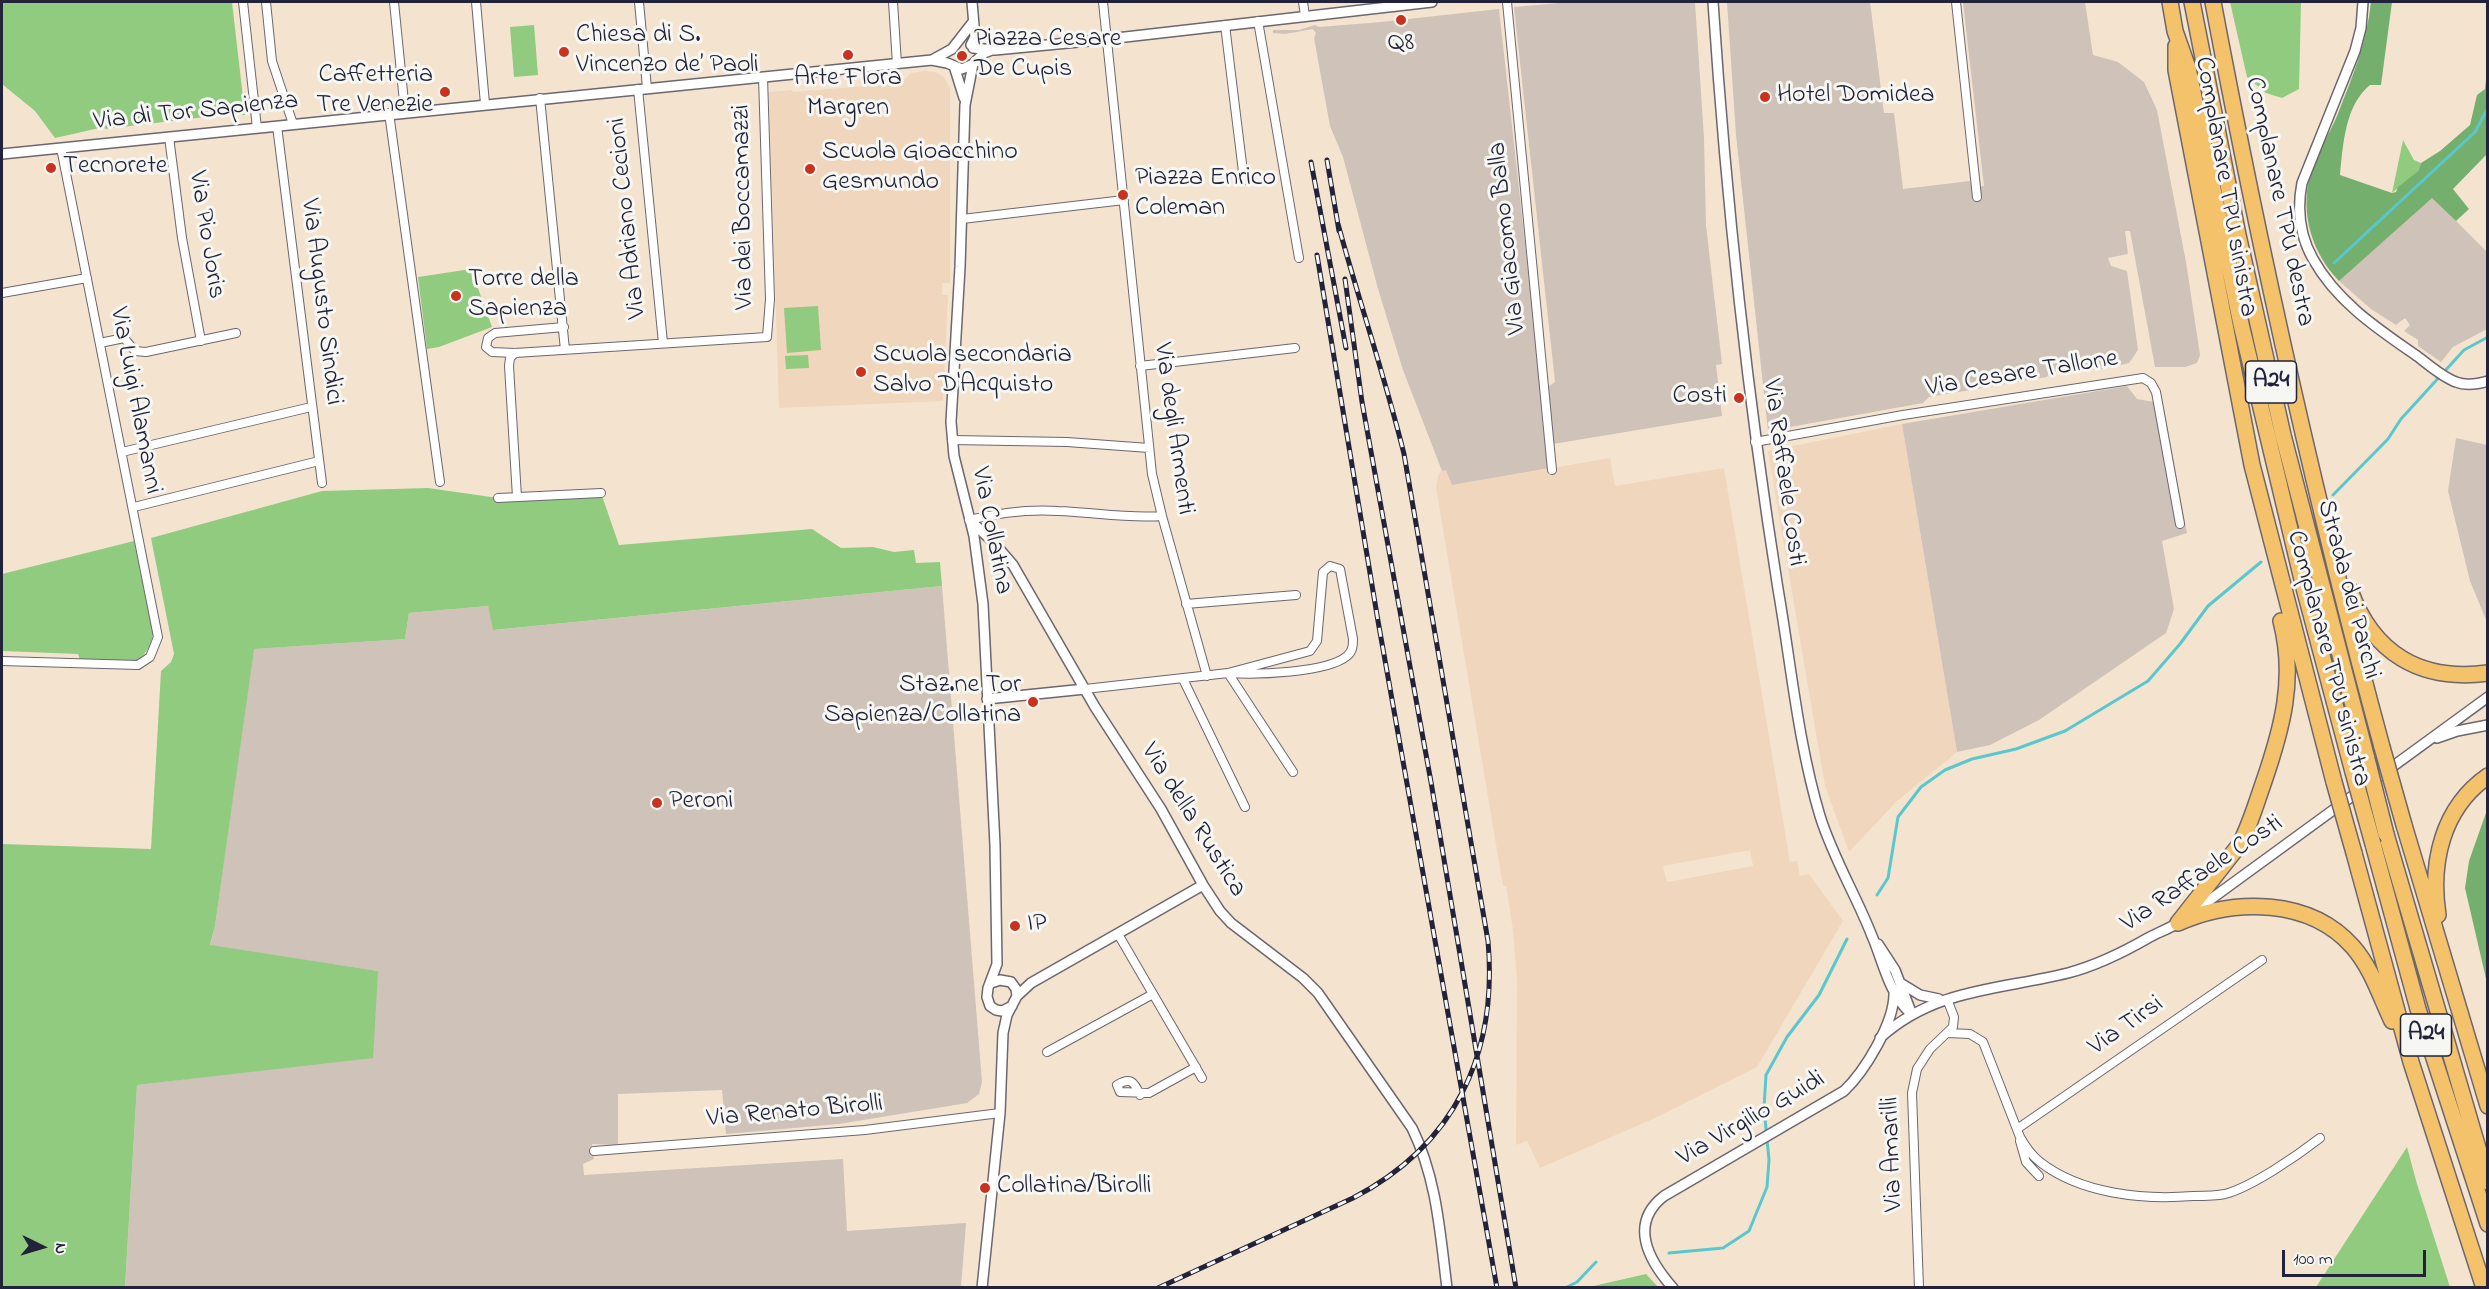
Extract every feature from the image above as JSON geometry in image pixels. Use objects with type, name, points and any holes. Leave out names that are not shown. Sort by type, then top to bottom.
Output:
[{"type":"highway","name":"Strada dei Parchi","points":[[2170,2],[2175,31],[2188,68],[2241,324],[2304,588],[2418,1010],[2487,1224]]},
{"type":"highway","name":"Strada dei Parchi","points":[[2192,2],[2238,235],[2283,435],[2386,834],[2487,1182]]},
{"type":"highway","name":"Complanare TPU destra","points":[[2213,2],[2247,176],[2302,427],[2382,747],[2487,1106]]},
{"type":"highway","name":"Complanare TPU sinistra","points":[[2175,31],[2176,70],[2252,465],[2334,782],[2411,1062],[2484,1287]]},
{"type":"highway","points":[[2302,427],[2319,465],[2350,591],[2362,618],[2373,633],[2392,653],[2428,671],[2453,676],[2487,673]]},
{"type":"highway","points":[[2178,923],[2228,860],[2246,832],[2281,733],[2285,710],[2288,690],[2288,651],[2250,496],[2252,465]]},
{"type":"highway","points":[[2446,972],[2436,900],[2435,879],[2440,846],[2455,810],[2487,776]]},
{"type":"highway","points":[[2178,923],[2191,917],[2215,912],[2261,906],[2296,911],[2325,923],[2354,948],[2366,965],[2411,1062]]},
{"type":"street","points":[[243,2],[257,128]]},
{"type":"street","points":[[266,2],[272,62],[292,124]]},
{"type":"street","points":[[394,2],[405,112]]},
{"type":"street","points":[[476,2],[485,104]]},
{"type":"street","name":"Via Adriano Cecioni","points":[[639,2],[642,89],[663,343]]},
{"type":"street","points":[[893,2],[897,63]]},
{"type":"street","points":[[965,105],[976,54],[972,46],[975,37],[972,2]]},
{"type":"street","points":[[962,219],[1124,200],[1103,2]]},
{"type":"street","points":[[1303,2],[1305,16]]},
{"type":"street","points":[[932,60],[965,43],[992,50],[1432,2]]},
{"type":"street","name":"Via Giacomo Balla","points":[[1507,2],[1552,470]]},
{"type":"street","name":"Via Raffaele Costi","points":[[1713,2],[1724,165],[1755,442],[1810,779],[1825,829],[1873,937],[1894,994],[1911,1014]]},
{"type":"street","points":[[1956,2],[1977,197]]},
{"type":"street","points":[[2363,2],[2361,28],[2351,61],[2305,174],[2300,194],[2300,221],[2312,258],[2336,291],[2362,317],[2427,363],[2454,381],[2474,384],[2487,381]]},
{"type":"street","points":[[1258,21],[1299,258]]},
{"type":"street","points":[[965,105],[950,57],[954,47],[973,22]]},
{"type":"street","points":[[1225,25],[1244,180]]},
{"type":"street","points":[[932,60],[964,69],[992,50]]},
{"type":"street","name":"Via di Tor Sapienza","points":[[2,154],[932,60]]},
{"type":"street","name":"Via dei Boccamazzi","points":[[663,343],[767,337],[770,299],[763,77]]},
{"type":"street","points":[[540,98],[565,350]]},
{"type":"street","name":"Via Collatina","points":[[965,105],[962,219],[952,392],[952,440],[956,469],[981,583],[995,845],[997,964],[991,983]]},
{"type":"street","points":[[389,114],[440,482]]},
{"type":"street","name":"Via Augusto Sindici","points":[[277,126],[322,483]]},
{"type":"street","name":"Via Pio Joris","points":[[169,136],[182,238],[201,341]]},
{"type":"street","name":"Via Luigi Alamanni","points":[[2,661],[141,664],[156,648],[158,632],[61,148]]},
{"type":"street","name":"Via degli Armenti","points":[[1124,200],[1154,483],[1208,676]]},
{"type":"street","points":[[2,293],[87,278]]},
{"type":"street","points":[[564,327],[496,333],[488,338],[486,347],[492,352],[515,353],[663,343]]},
{"type":"street","points":[[100,343],[124,338],[135,351],[142,353],[236,333]]},
{"type":"street","points":[[1140,366],[1294,348]]},
{"type":"street","points":[[515,353],[510,358],[509,366],[518,498]]},
{"type":"street","name":"Via Cesare Tallone","points":[[1755,442],[1926,411],[2143,378],[2151,382],[2157,392],[2180,524]]},
{"type":"street","points":[[122,452],[311,407]]},
{"type":"street","points":[[952,440],[1067,442],[1149,448]]},
{"type":"street","points":[[134,507],[319,460]]},
{"type":"street","points":[[498,498],[601,493]]},
{"type":"street","points":[[969,520],[999,513],[1043,511],[1125,517],[1162,516]]},
{"type":"street","name":"Via della Rustica","points":[[969,520],[995,544],[1013,566],[1085,689],[1161,808],[1203,885],[1231,923],[1303,978],[1318,993],[1412,1128],[1424,1152],[1434,1186],[1448,1287]]},
{"type":"street","points":[[987,699],[1228,674],[1294,670],[1335,662],[1349,654],[1353,639],[1340,568],[1330,566],[1323,572],[1317,641],[1312,650],[1228,674]]},
{"type":"street","points":[[1186,604],[1296,595]]},
{"type":"street","points":[[1228,674],[1293,772]]},
{"type":"street","points":[[1183,679],[1245,807]]},
{"type":"street","name":"Via Raffaele Costi","points":[[1911,1014],[1944,999],[2067,973],[2124,953],[2178,923],[2487,697]]},
{"type":"street","name":"Via Raffaele Costi","points":[[2429,741],[2457,731],[2487,725]]},
{"type":"street","points":[[982,1287],[1000,1113],[1003,1033],[1007,1015],[1017,996],[1031,983],[1203,885]]},
{"type":"street","points":[[1118,934],[1202,1078]]},
{"type":"street","name":"Via Raffaele Costi","points":[[1873,937],[1901,983],[1911,1014]]},
{"type":"street","name":"Via Tirsi","points":[[2018,1133],[2262,960]]},
{"type":"street","points":[[997,964],[1017,996]]},
{"type":"street","points":[[1003,1033],[996,1010],[988,1002],[987,992],[991,983],[1000,980],[1031,983]]},
{"type":"street","points":[[1901,983],[1920,994],[1944,999],[1960,1027],[1985,1045],[2018,1133],[2026,1162],[2039,1176]]},
{"type":"street","points":[[1047,1052],[1153,994]]},
{"type":"street","name":"Via Virgilio Guidi","points":[[1673,1287],[1654,1264],[1647,1247],[1645,1233],[1648,1215],[1654,1204],[1720,1162],[1784,1128],[1844,1091],[1880,1038],[1891,1014],[1894,994]]},
{"type":"street","points":[[996,1010],[1002,1011],[1012,1006]]},
{"type":"street","name":"Via Virgilio Guidi","points":[[1880,1038],[1911,1014]]},
{"type":"street","name":"Via Amarilli","points":[[1919,1287],[1912,1119],[1913,1079],[1930,1049],[1953,1027],[1954,1017]]},
{"type":"street","points":[[1948,1033],[1971,1034]]},
{"type":"street","points":[[1140,1095],[1149,1094],[1196,1067]]},
{"type":"street","name":"Via Renato Birolli","points":[[594,1151],[865,1130],[1000,1113]]},
{"type":"street","points":[[2018,1133],[2037,1160],[2084,1185],[2135,1195],[2172,1198],[2218,1195],[2234,1191],[2299,1155],[2320,1138]]},
{"type":"shaded area","points":[[1571,2],[1695,2],[1704,138],[1706,225],[1722,364],[1716,365],[1722,416],[1553,444],[1548,387],[1555,382],[1514,7]]},
{"type":"shaded area","points":[[1727,2],[1870,2],[1884,113],[1894,113],[1903,189],[1970,181],[1972,188],[1984,186],[1963,2],[2085,2],[2093,55],[2118,62],[2144,82],[2157,110],[2186,262],[2200,355],[2197,363],[2185,367],[2155,367],[2130,231],[2125,231],[2128,254],[2108,258],[2111,266],[2127,271],[2138,350],[2129,363],[2121,365],[2117,361],[2109,362],[2107,368],[2070,373],[2068,370],[2050,372],[2047,377],[1929,397],[1923,403],[1768,431],[1736,135]]},
{"type":"shaded area","points":[[1499,9],[1550,468],[1452,485],[1446,470],[1442,471],[1403,370],[1378,289],[1343,157],[1330,126],[1314,38],[1316,33],[1313,29],[1285,34],[1273,33],[1273,30],[1299,30],[1315,25],[1319,27],[1381,22]]},
{"type":"shaded area","points":[[936,72],[944,77],[950,88],[950,283],[942,283],[942,295],[948,295],[943,401],[779,408],[769,92],[901,83],[911,73]]},
{"type":"shaded area","points":[[2432,197],[2487,252],[2487,329],[2453,347],[2441,362],[2418,346],[2418,340],[2404,331],[2410,325],[2405,318],[2396,325],[2371,309],[2339,281]]},
{"type":"shaded area","points":[[2127,386],[2137,399],[2154,402],[2155,408],[2164,408],[2187,533],[2162,541],[2174,609],[2166,633],[2039,720],[1990,745],[1957,752],[1902,424]]},
{"type":"shaded area","points":[[1902,424],[1957,752],[1896,802],[1849,852],[1825,786],[1768,451]]},
{"type":"shaded area","points":[[2456,438],[2487,445],[2487,622],[2470,581],[2448,491]]},
{"type":"shaded area","points":[[1610,458],[1615,486],[1724,468],[1790,862],[1797,861],[1800,876],[1809,874],[1843,921],[1757,1067],[1653,1119],[1540,1168],[1527,1141],[1516,1145],[1517,980],[1513,930],[1506,886],[1503,886],[1436,487],[1439,473],[1446,469],[1453,485]],"holes":[[[1750,850],[1753,866],[1667,882],[1663,866]]]},
{"type":"shaded area","points":[[942,586],[982,1082],[979,1094],[967,1103],[839,1124],[726,1134],[722,1090],[618,1094],[618,1145],[592,1144],[594,1159],[583,1164],[584,1175],[843,1159],[847,1231],[966,1223],[961,1287],[125,1288],[137,1085],[245,1072],[378,971],[210,946],[215,926],[253,649],[405,639],[409,613],[488,606],[494,630]]},
{"type":"green space","points":[[2,2],[232,2],[245,115],[222,115],[105,129],[104,127],[55,138],[35,111],[2,84]]},
{"type":"green space","points":[[2230,2],[2301,2],[2299,89],[2282,98],[2266,93],[2247,77]]},
{"type":"green space","points":[[2371,2],[2392,2],[2381,85],[2370,85],[2355,103],[2347,126],[2340,175],[2392,193],[2396,192],[2398,187],[2418,171],[2421,163],[2440,151],[2470,125],[2477,95],[2485,89],[2487,71],[2487,154],[2453,189],[2469,209],[2456,221],[2432,198],[2339,281],[2315,245],[2308,218],[2307,190],[2312,168],[2337,116],[2358,60]]},
{"type":"green space","points":[[534,25],[538,75],[514,77],[510,27]]},
{"type":"green space","points":[[2403,140],[2414,160],[2421,163],[2418,171],[2392,193]]},
{"type":"green space","points":[[471,269],[492,327],[439,347],[427,349],[418,277]]},
{"type":"green space","points":[[818,306],[821,350],[787,353],[784,308]]},
{"type":"green space","points":[[808,355],[809,368],[786,369],[785,356]]},
{"type":"green space","points":[[428,488],[498,498],[601,493],[619,545],[812,529],[841,548],[873,547],[894,552],[914,550],[916,563],[940,562],[942,586],[493,630],[488,606],[409,613],[405,639],[254,649],[215,926],[210,945],[378,971],[373,1058],[137,1085],[125,1287],[2,1287],[2,844],[151,849],[161,671],[171,662],[174,654],[151,538],[322,491]]},
{"type":"green space","points":[[134,541],[153,634],[149,647],[140,658],[132,663],[80,660],[78,654],[2,651],[2,574]]},
{"type":"green space","points":[[2487,810],[2487,983],[2465,888],[2469,861]]},
{"type":"green space","points":[[2407,1147],[2450,1287],[2316,1287]]},
{"type":"green space","points":[[1646,1274],[1658,1287],[1589,1287]]},
{"type":"waterway","points":[[2334,263],[2475,132],[2488,108]]},
{"type":"waterway","points":[[2333,495],[2388,439],[2401,419],[2464,350],[2488,337]]},
{"type":"waterway","points":[[1877,895],[1888,878],[1898,817],[1921,787],[1945,770],[1972,759],[2016,749],[2065,731],[2148,681],[2180,644],[2208,606],[2261,562]]},
{"type":"waterway","points":[[1669,1253],[1723,1248],[1749,1231],[1767,1187],[1769,1160],[1764,1108],[1766,1075],[1787,1037],[1819,995],[1847,939]]},
{"type":"waterway","points":[[1565,1288],[1577,1282],[1596,1262]]},
{"type":"railway","points":[[1327,160],[1339,231]]},
{"type":"railway","points":[[1311,162],[1346,348]]},
{"type":"railway","points":[[1158,1288],[1353,1198],[1388,1176],[1419,1151],[1443,1123],[1462,1092],[1477,1058],[1485,1021],[1489,982],[1488,941],[1404,454],[1338,224]]},
{"type":"railway","points":[[1317,255],[1378,621],[1497,1288]]},
{"type":"railway","points":[[1345,279],[1362,402],[1431,782],[1516,1288]]},
{"type":"place","name":"Q8","points":[[1401,20]]},
{"type":"place","name":"Chiesa di S. Vincenzo de’ Paoli","points":[[564,52]]},
{"type":"place","name":"Arte Flora Margren","points":[[848,55]]},
{"type":"place","name":"Piazza Cesare De Cupis","points":[[962,56]]},
{"type":"place","name":"Caffetteria Tre Venezie","points":[[445,92]]},
{"type":"place","name":"Hotel Domidea","points":[[1765,97]]},
{"type":"place","name":"Tecnorete","points":[[51,168]]},
{"type":"place","name":"Scuola Gioacchino Gesmundo","points":[[810,169]]},
{"type":"place","name":"Piazza Enrico Coleman","points":[[1123,195]]},
{"type":"place","name":"Torre della Sapienza","points":[[456,296]]},
{"type":"place","name":"Scuola secondaria Salvo D'Acquisto","points":[[861,372]]},
{"type":"place","name":"Costi","points":[[1739,398]]},
{"type":"place","name":"Staz.ne Tor Sapienza/Collatina","points":[[1033,702]]},
{"type":"place","name":"Peroni","points":[[657,803]]},
{"type":"place","name":"IP","points":[[1015,926]]},
{"type":"place","name":"Collatina/Birolli","points":[[985,1188]]}]
